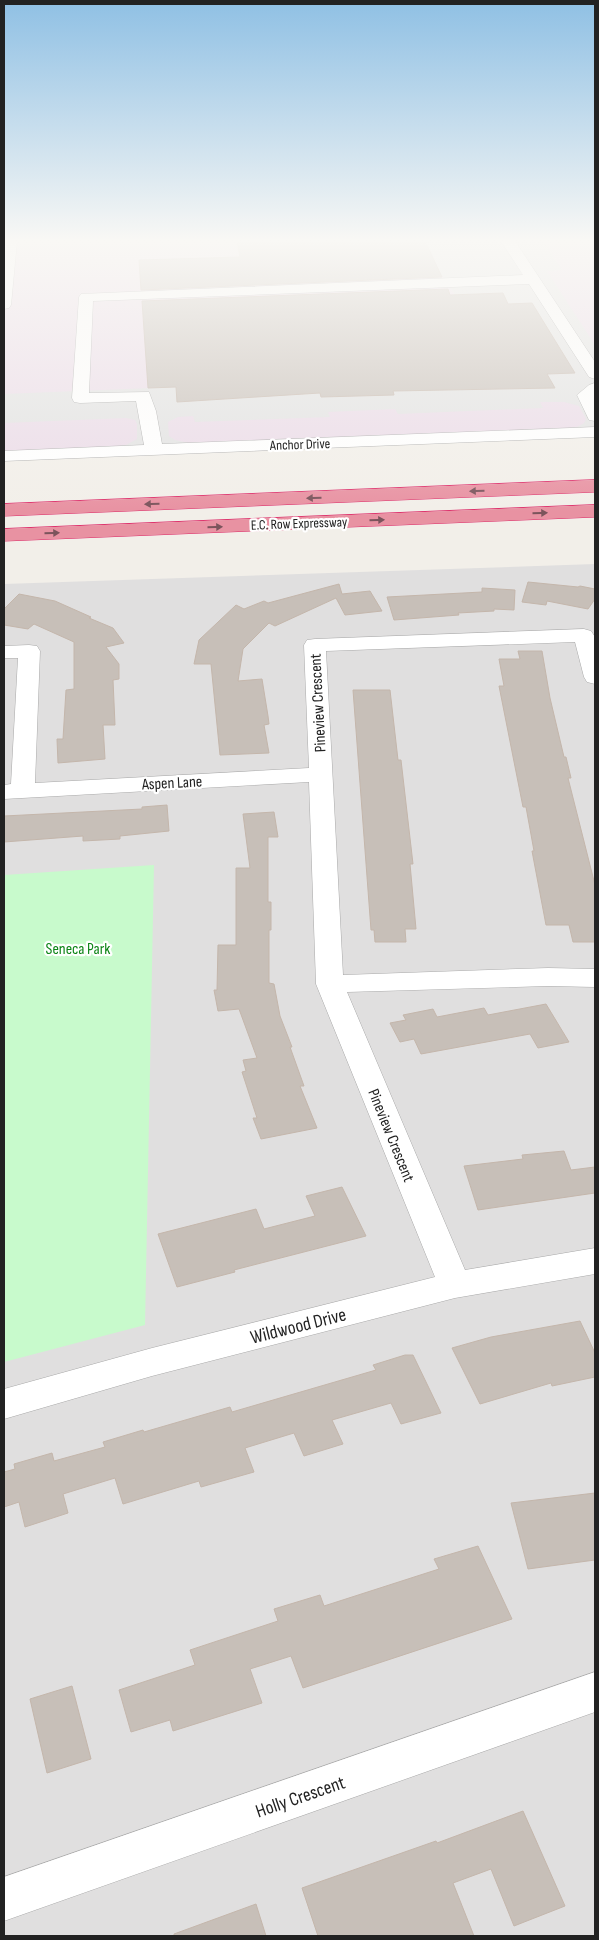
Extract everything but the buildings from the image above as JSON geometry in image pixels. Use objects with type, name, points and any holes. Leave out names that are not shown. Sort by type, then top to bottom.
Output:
[{"type":"highway","name":"E.C. Row Expressway","points":[[4,510],[595,486]]},
{"type":"highway","name":"E.C. Row Expressway","points":[[4,535],[595,511]]},
{"type":"street","points":[[84,332],[80,398],[143,396],[148,411],[154,450]]},
{"type":"street","points":[[567,332],[595,374]]},
{"type":"street","points":[[595,388],[584,395],[595,416]]},
{"type":"street","name":"Anchor Drive","points":[[4,456],[595,432]]},
{"type":"street","name":"Pineview Crescent","points":[[455,1285],[330,984],[315,645],[584,634],[595,677]]},
{"type":"street","name":"Aspen Lane","points":[[4,652],[29,651],[14,792],[320,774]]},
{"type":"street","points":[[330,984],[548,977],[595,978]]},
{"type":"street","name":"Wildwood Drive","points":[[4,1404],[152,1362],[455,1285],[595,1261]]},
{"type":"street","name":"Holly Crescent","points":[[4,1899],[595,1692]]},
{"type":"shaded area","points":[[4,332],[595,332],[595,428],[4,453]]},
{"type":"shaded area","points":[[549,332],[586,332],[595,345],[595,427],[563,429],[577,427],[584,423],[586,419],[579,406],[564,402],[540,402],[543,408],[398,414],[395,409],[328,412],[330,417],[195,422],[193,416],[178,417],[168,422],[169,436],[175,440],[194,444],[114,447],[126,445],[137,439],[137,424],[135,420],[126,418],[4,423],[4,394],[176,387],[178,402],[320,393],[321,397],[394,395],[393,391],[554,388],[547,374],[574,372]]},
{"type":"shaded area","points":[[595,564],[595,1936],[4,1936],[4,584]]},
{"type":"green space","name":"Seneca Park","points":[[154,865],[145,1325],[4,1362],[4,875]]}]
